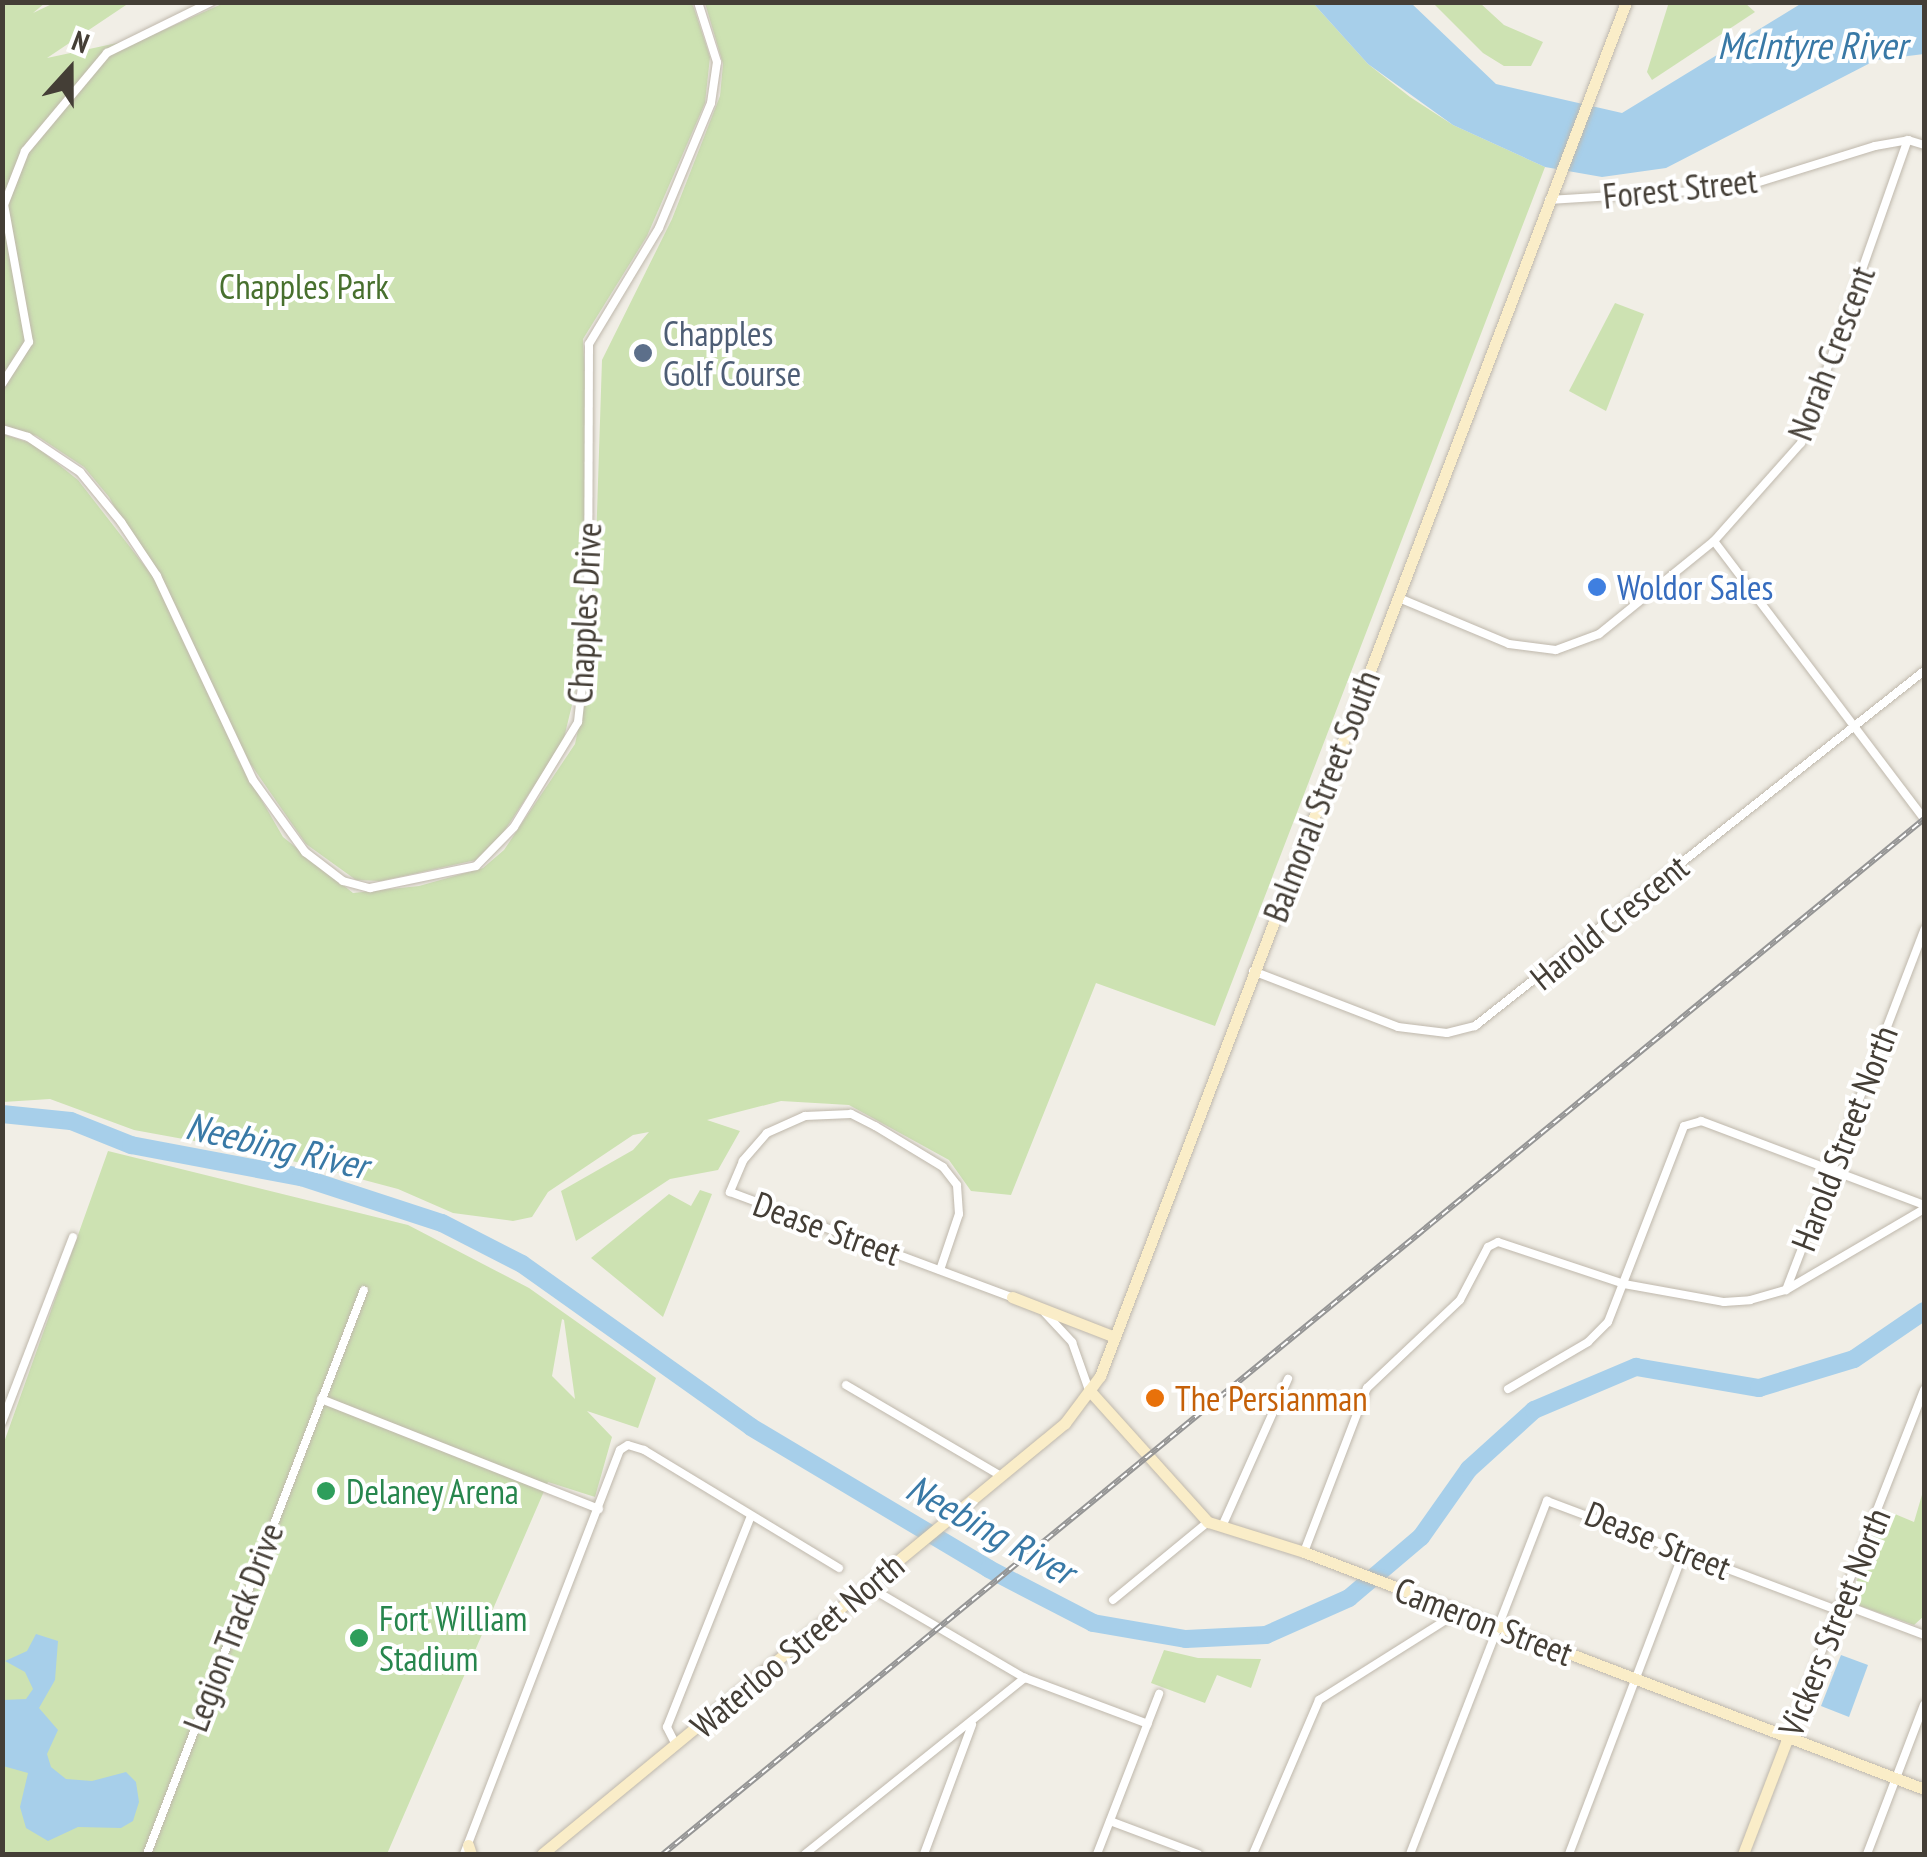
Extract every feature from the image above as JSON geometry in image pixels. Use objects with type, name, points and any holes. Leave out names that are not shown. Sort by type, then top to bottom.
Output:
[{"type":"main road","name":"Balmoral Street South","points":[[1090,1390],[1115,1337],[1626,2]]},
{"type":"main road","points":[[1012,1297],[1115,1337]]},
{"type":"main road","points":[[1090,1390],[1208,1522]]},
{"type":"main road","name":"Waterloo Street North","points":[[542,1854],[1065,1423],[1090,1390]]},
{"type":"main road","name":"Cameron Street","points":[[1208,1522],[1224,1522],[1924,1789]]},
{"type":"main road","name":"Vickers Street North","points":[[1744,1854],[1788,1737]]},
{"type":"street","points":[[2,384],[29,342],[4,205],[25,150],[107,53],[211,2]]},
{"type":"street","name":"Chapples Drive","points":[[2,429],[28,436],[80,472],[121,522],[157,576],[253,780],[306,852],[343,881],[370,888],[476,866],[514,828],[578,722],[588,632],[588,344],[659,228],[712,104],[717,62],[698,2]]},
{"type":"street","points":[[1908,140],[1924,145]]},
{"type":"street","name":"Forest Street","points":[[1549,200],[1740,188],[1908,140]]},
{"type":"street","name":"Norah Crescent","points":[[1399,598],[1508,644],[1556,650],[1599,634],[1714,541],[1800,443],[1908,140]]},
{"type":"street","points":[[1714,541],[1849,727],[1924,819]]},
{"type":"street","name":"Harold Crescent","points":[[1253,971],[1398,1027],[1447,1033],[1476,1026],[1924,671]]},
{"type":"street","name":"Harold Street North","points":[[1786,1290],[1924,930]]},
{"type":"street","name":"Dease Street","points":[[940,1270],[958,1214],[957,1185],[943,1167],[875,1126],[851,1114],[805,1116],[767,1133],[743,1160],[730,1192],[1048,1314],[1072,1342],[1090,1390]]},
{"type":"street","points":[[1508,1389],[1602,1330],[1624,1284],[1684,1126],[1701,1121],[1924,1207]]},
{"type":"street","points":[[1304,1552],[1362,1397],[1377,1374],[1460,1300],[1488,1247],[1498,1242],[1624,1284],[1724,1302],[1786,1290],[1924,1207]]},
{"type":"street","points":[[2,1422],[72,1237]]},
{"type":"street","name":"Legion Track Drive","points":[[147,1854],[364,1290]]},
{"type":"street","points":[[1224,1522],[1288,1379]]},
{"type":"street","points":[[846,1385],[1001,1476]]},
{"type":"street","name":"Vickers Street North","points":[[1788,1737],[1924,1390]]},
{"type":"street","points":[[321,1399],[599,1509]]},
{"type":"street","points":[[467,1851],[620,1450],[628,1444],[839,1568]]},
{"type":"street","name":"Dease Street","points":[[1497,1627],[1547,1501],[1924,1635]]},
{"type":"street","points":[[676,1746],[667,1728],[751,1516]]},
{"type":"street","points":[[1113,1600],[1208,1522]]},
{"type":"street","points":[[1568,1854],[1684,1551]]},
{"type":"street","points":[[869,1587],[1025,1678],[1148,1724]]},
{"type":"street","points":[[1253,1854],[1319,1700],[1458,1612]]},
{"type":"street","points":[[1410,1854],[1497,1627]]},
{"type":"street","points":[[805,1854],[1025,1678]]},
{"type":"street","points":[[1097,1854],[1159,1694]]},
{"type":"street","points":[[1867,1854],[1924,1705]]},
{"type":"street","points":[[924,1854],[974,1721]]},
{"type":"street","points":[[1110,1821],[1198,1854]]},
{"type":"green space","name":"Chapples Golf Course","points":[[3,2],[45,3],[33,13],[54,3],[129,3],[47,58],[150,36],[224,3],[691,2],[694,8],[710,57],[705,103],[647,236],[583,339],[587,420],[580,672],[563,742],[503,833],[476,860],[381,881],[356,880],[306,844],[252,766],[234,752],[283,837],[353,893],[419,886],[483,868],[504,850],[575,744],[592,665],[602,360],[672,219],[720,96],[723,64],[705,3],[1313,3],[1368,64],[1410,97],[1453,125],[1545,167],[1215,1026],[1096,983],[1011,1195],[971,1191],[949,1160],[849,1105],[781,1101],[707,1120],[740,1131],[718,1170],[670,1179],[576,1241],[561,1191],[633,1150],[649,1132],[633,1135],[548,1192],[532,1217],[513,1221],[453,1213],[398,1189],[266,1154],[134,1130],[50,1099],[3,1102],[3,434],[33,444],[78,480],[151,574],[109,497],[84,467],[37,436],[3,425]]},
{"type":"green space","points":[[1669,2],[1745,3],[1755,12],[1652,80],[1647,72]]},
{"type":"green space","points":[[1433,3],[1480,3],[1504,25],[1543,42],[1531,66],[1504,66],[1483,53]]},
{"type":"green space","points":[[1615,303],[1644,314],[1606,411],[1569,391]]},
{"type":"green space","points":[[108,1151],[408,1225],[529,1288],[656,1378],[638,1428],[587,1411],[612,1437],[595,1497],[548,1482],[387,1854],[3,1854],[3,1445]],"holes":[[[564,1320],[575,1399],[552,1376]]]},
{"type":"green space","points":[[700,1190],[712,1194],[663,1317],[591,1258],[669,1194],[691,1206]]},
{"type":"green space","points":[[1924,1488],[1924,1616],[1914,1625],[1849,1602],[1883,1509],[1914,1522]]},
{"type":"green space","points":[[1164,1650],[1198,1658],[1261,1659],[1251,1688],[1217,1675],[1205,1703],[1151,1683]]},
{"type":"water","name":"McIntyre River","points":[[1313,3],[1411,3],[1496,84],[1622,113],[1802,3],[1924,3],[1924,54],[1876,60],[1666,168],[1602,177],[1545,167],[1453,125],[1368,64]]},
{"type":"water","points":[[36,1634],[58,1641],[55,1680],[39,1708],[58,1730],[47,1754],[51,1767],[66,1779],[92,1781],[126,1772],[136,1782],[139,1802],[133,1821],[121,1828],[78,1827],[48,1841],[26,1828],[20,1807],[28,1773],[3,1766],[3,1700],[26,1699],[33,1689],[25,1672],[5,1661],[27,1651]]},
{"type":"water","points":[[1841,1655],[1868,1665],[1849,1717],[1821,1706]]},
{"type":"waterway","name":"Neebing River","points":[[2,1114],[71,1121],[131,1145],[301,1177],[442,1223],[522,1264],[751,1427],[989,1569],[1093,1623],[1186,1639],[1266,1635],[1349,1598],[1421,1537],[1469,1469],[1534,1410],[1636,1367],[1759,1388],[1854,1359],[1924,1311]]},
{"type":"railway","points":[[663,1854],[1924,819]]},
{"type":"place","name":"Chapples Golf Course","points":[[643,353]]},
{"type":"place","name":"Woldor Sales","points":[[1597,587]]},
{"type":"place","name":"The Persianman","points":[[1155,1398]]},
{"type":"place","name":"Delaney Arena","points":[[326,1491]]},
{"type":"place","name":"Fort William Stadium","points":[[359,1638]]},
{"type":"park label","name":"Chapples Park","points":[[304,286]]}]
